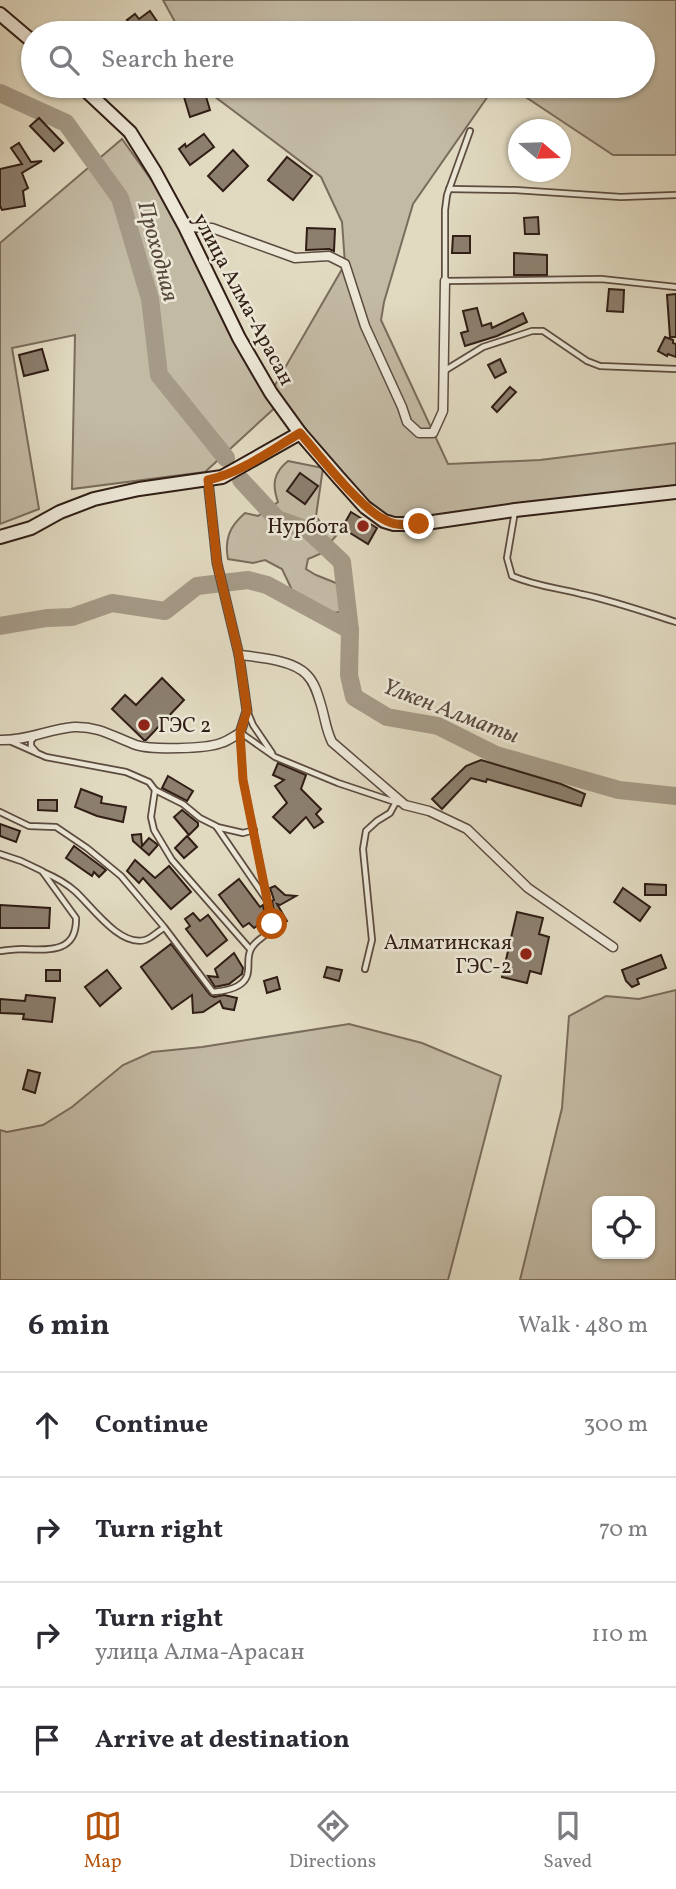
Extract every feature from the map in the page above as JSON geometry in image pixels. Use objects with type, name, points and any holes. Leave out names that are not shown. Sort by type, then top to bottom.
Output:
[{"type":"street","points":[[0,14],[21,31]]},
{"type":"street","name":"улица Алма-Арасан","points":[[94,98],[130,132],[155,172],[255,368],[300,433],[365,507],[384,520],[394,524],[419,524],[676,492]]},
{"type":"street","points":[[185,227],[212,228],[295,258],[329,256],[345,264],[365,326],[407,422],[419,433],[433,433],[443,411],[445,281]]},
{"type":"street","points":[[0,537],[31,528],[60,512],[94,499],[139,489],[222,477],[300,433]]},
{"type":"street","points":[[0,740],[35,737],[73,727],[114,734],[135,745],[150,748],[192,747],[220,744],[240,733],[247,711],[239,655],[217,563],[208,480]]},
{"type":"street","points":[[239,655],[290,664],[305,672],[316,691],[326,730],[332,742],[400,804],[429,811],[467,829],[528,888],[613,947]]},
{"type":"lane","points":[[470,131],[449,189],[445,210],[445,281],[601,279],[676,287]]},
{"type":"lane","points":[[449,189],[621,197],[676,195]]},
{"type":"lane","points":[[443,372],[482,346],[532,331],[543,331],[587,361],[600,366],[676,369]]},
{"type":"lane","points":[[515,510],[507,558],[512,576],[549,588],[615,602],[676,622]]},
{"type":"lane","points":[[247,711],[253,725],[275,757]]},
{"type":"lane","points":[[240,733],[275,757],[338,783],[400,804],[366,831],[363,849],[372,940],[365,969]]},
{"type":"lane","points":[[0,812],[29,826],[55,827],[87,848],[121,876],[164,927],[212,992],[232,990],[248,974],[250,949],[269,933],[272,924],[243,780],[240,733]]},
{"type":"lane","points":[[35,737],[31,741],[32,747],[38,754]]},
{"type":"lane","points":[[10,741],[38,754],[126,772],[149,782],[155,790],[183,804],[216,827],[243,833],[254,830]]},
{"type":"lane","points":[[155,790],[151,817],[154,831],[172,860],[250,949]]},
{"type":"lane","points":[[216,827],[269,903]]},
{"type":"lane","points":[[0,854],[56,877],[74,890],[107,924],[123,936],[136,941],[147,939],[164,927]]},
{"type":"lane","points":[[0,951],[55,949],[68,943],[75,934],[76,918],[43,871]]},
{"type":"shaded area","points":[[163,0],[676,0],[676,155],[613,155],[571,127],[571,119],[559,119],[527,98],[655,98],[655,21],[174,21]]},
{"type":"shaded area","points":[[217,98],[487,98],[413,204],[381,320],[448,464],[540,460],[676,443],[676,492],[419,524],[384,521],[279,404],[205,472],[72,489],[75,335],[12,348],[39,509],[0,524],[0,243],[122,139],[185,227],[271,392],[345,264],[342,222],[321,177]]},
{"type":"shaded area","points":[[288,461],[323,468],[316,516],[323,526],[336,536],[320,554],[308,559],[306,569],[341,585],[340,612],[332,613],[292,590],[282,569],[265,560],[253,563],[228,559],[228,539],[240,518],[245,513],[258,516],[278,502],[275,480],[279,470]]},
{"type":"shaded area","points":[[676,990],[676,1280],[520,1280],[562,1108],[569,1016],[606,996],[639,999]]},
{"type":"shaded area","points":[[349,1024],[422,1043],[501,1076],[448,1280],[0,1280],[0,1130],[7,1132],[43,1125],[72,1107],[123,1065],[152,1052]]},
{"type":"building","points":[[150,11],[157,21],[127,20],[135,14],[139,19]]},
{"type":"building","points":[[184,98],[206,98],[210,110],[190,117]]},
{"type":"building","points":[[39,118],[63,143],[54,151],[30,126]]},
{"type":"building","points":[[204,134],[214,147],[190,165],[179,149]]},
{"type":"building","points":[[19,143],[31,162],[42,161],[22,173],[28,188],[23,191],[25,206],[2,210],[0,169],[22,164],[11,148]]},
{"type":"building","points":[[233,150],[248,166],[223,191],[208,176]]},
{"type":"building","points":[[287,157],[312,176],[293,200],[268,180]]},
{"type":"building","points":[[538,217],[539,234],[525,234],[524,218]]},
{"type":"building","points":[[307,228],[335,229],[334,251],[306,250]]},
{"type":"building","points":[[453,236],[470,236],[470,253],[452,253]]},
{"type":"building","points":[[514,253],[547,255],[547,275],[514,275]]},
{"type":"building","points":[[609,289],[624,290],[623,312],[607,311]]},
{"type":"building","points":[[676,294],[676,337],[670,337],[667,295]]},
{"type":"building","points":[[477,308],[482,326],[491,323],[492,328],[523,313],[527,322],[497,336],[465,346],[461,333],[468,331],[463,311]]},
{"type":"building","points":[[665,337],[676,344],[676,357],[658,351]]},
{"type":"building","points":[[42,349],[48,370],[24,376],[19,355]]},
{"type":"building","points":[[500,359],[506,372],[495,378],[488,365]]},
{"type":"building","points":[[510,387],[516,392],[497,412],[492,407]]},
{"type":"building","points":[[300,473],[318,486],[305,504],[287,491]]},
{"type":"building","points":[[351,512],[377,528],[368,544],[342,528]]},
{"type":"building","name":"ГЭС 2","points":[[162,678],[184,700],[144,740],[112,709],[125,695],[136,705]]},
{"type":"building","points":[[481,760],[585,794],[581,806],[487,779],[486,782],[471,778],[442,809],[432,799],[466,766]]},
{"type":"building","points":[[278,763],[306,775],[301,789],[321,809],[316,814],[323,822],[314,828],[306,817],[290,833],[273,817],[287,803],[275,786],[284,780],[273,775]]},
{"type":"building","points":[[168,776],[193,791],[187,801],[162,788]]},
{"type":"building","points":[[81,789],[102,797],[101,803],[126,807],[123,822],[75,807]]},
{"type":"building","points":[[38,800],[57,800],[57,811],[38,810]]},
{"type":"building","points":[[182,810],[198,823],[189,835],[174,817]]},
{"type":"building","points":[[0,824],[20,831],[16,842],[0,836]]},
{"type":"building","points":[[141,834],[142,846],[149,838],[158,845],[149,855],[133,841],[132,835]]},
{"type":"building","points":[[187,836],[197,847],[184,858],[175,848]]},
{"type":"building","points":[[74,846],[106,870],[99,877],[94,872],[92,876],[66,858]]},
{"type":"building","points":[[135,860],[155,878],[169,866],[191,892],[171,909],[143,878],[139,883],[127,871]]},
{"type":"building","points":[[239,879],[260,907],[263,905],[266,919],[254,928],[249,923],[243,927],[219,895]]},
{"type":"building","points":[[645,884],[666,885],[666,895],[645,895]]},
{"type":"building","points":[[275,886],[285,895],[296,896],[277,904],[287,921],[277,926],[270,888]]},
{"type":"building","points":[[623,888],[650,907],[640,921],[614,902]]},
{"type":"building","points":[[0,905],[50,908],[49,928],[0,928]]},
{"type":"building","name":"Алматинская ГЭС-2","points":[[517,912],[543,918],[539,934],[549,937],[541,974],[530,971],[527,983],[502,977]]},
{"type":"building","points":[[193,913],[200,921],[208,915],[227,940],[207,956],[186,929],[190,926],[185,919]]},
{"type":"building","points":[[171,944],[210,995],[237,998],[234,1010],[223,1008],[220,1001],[203,1012],[193,1013],[192,995],[172,1009],[141,967]]},
{"type":"building","points":[[234,953],[243,968],[242,974],[229,984],[215,987],[208,976],[218,977],[215,969]]},
{"type":"building","points":[[661,955],[666,968],[637,979],[639,984],[632,987],[626,981],[622,970]]},
{"type":"building","points":[[327,967],[342,970],[339,981],[324,977]]},
{"type":"building","points":[[46,970],[60,970],[60,981],[46,981]]},
{"type":"building","points":[[107,970],[121,988],[100,1006],[85,987]]},
{"type":"building","points":[[277,977],[280,989],[267,993],[264,981]]},
{"type":"building","points":[[26,995],[55,998],[52,1022],[23,1019],[24,1014],[0,1013],[0,999],[25,1001]]},
{"type":"building","points":[[28,1070],[40,1073],[35,1093],[23,1089]]},
{"type":"waterway","name":"Проходная","points":[[0,93],[66,123],[120,198],[150,299],[159,375],[226,458]]},
{"type":"waterway","name":"Проходная","points":[[241,480],[277,519],[308,530],[342,562],[350,630]]},
{"type":"waterway","name":"Үлкен Алматы","points":[[0,626],[47,618],[72,617],[112,603],[165,611],[197,586],[248,580],[267,585],[350,630],[349,675],[354,697],[387,717],[438,726],[496,755],[619,790],[676,796]]},
{"type":"place","name":"Нурбота","points":[[363,526]]},
{"type":"place","name":"ГЭС 2","points":[[144,725]]},
{"type":"place","name":"Алматинская ГЭС-2","points":[[526,954]]},
{"type":"route","points":[[272,924],[243,780],[240,733],[247,711],[239,655],[217,563],[208,480],[222,477],[300,433],[365,507],[394,524],[419,524]]}]
